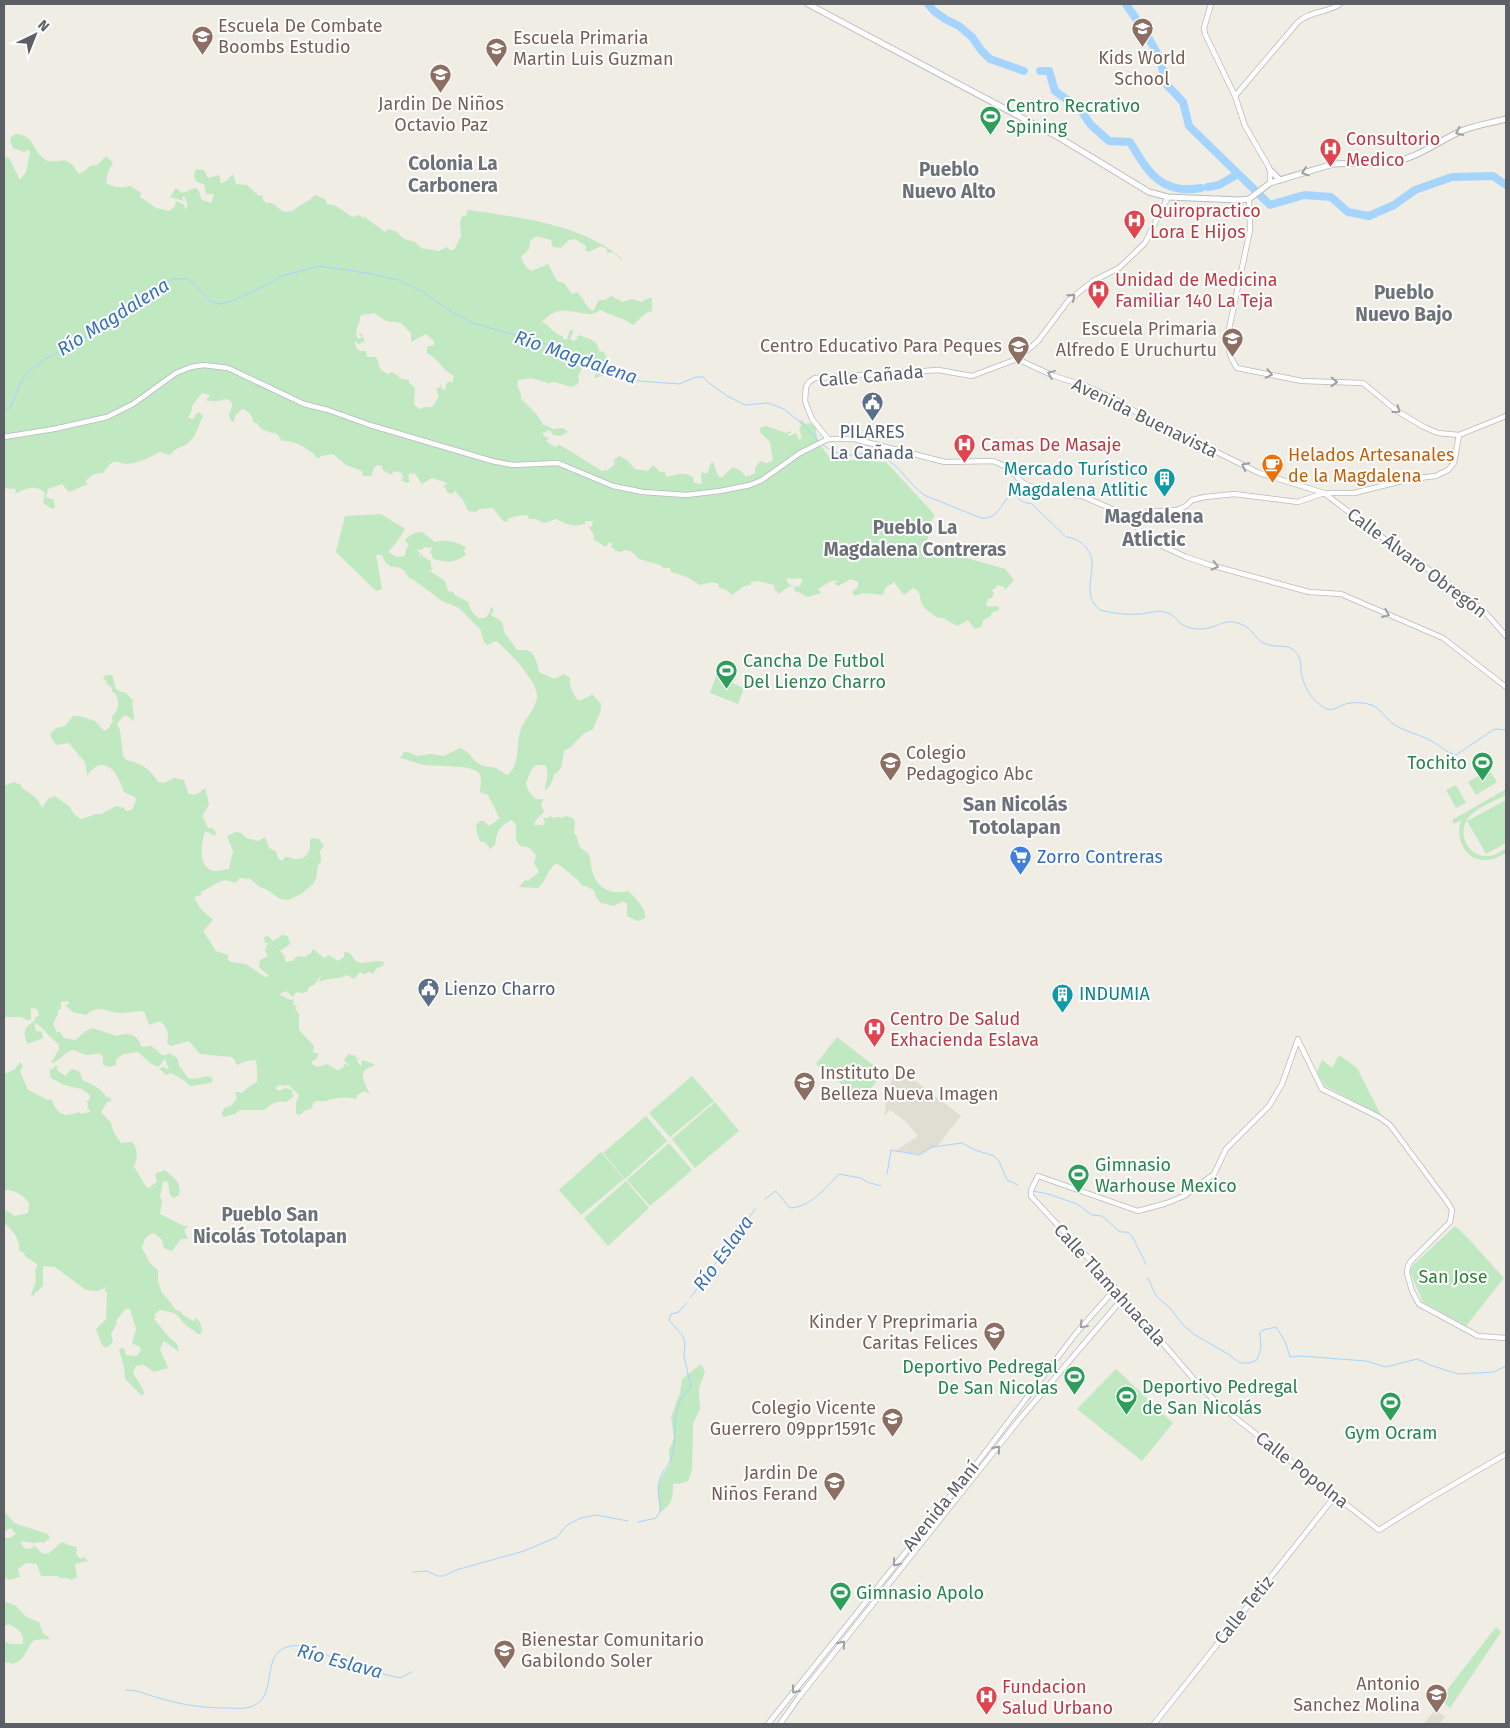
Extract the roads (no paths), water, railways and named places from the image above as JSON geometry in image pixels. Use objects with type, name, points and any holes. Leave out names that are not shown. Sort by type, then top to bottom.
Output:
[{"type":"main road","points":[[808,4],[1060,138],[1149,192],[1168,197],[1239,200],[1252,198],[1270,183],[1333,164],[1394,162],[1402,160],[1467,129],[1506,120]]},
{"type":"main road","points":[[1270,170],[1280,180]]},
{"type":"street","points":[[1211,4],[1204,34],[1235,96],[1245,126],[1270,170],[1270,183]]},
{"type":"street","points":[[1235,96],[1298,22],[1308,15],[1329,10],[1340,4]]},
{"type":"street","points":[[1016,359],[1038,341],[1068,301],[1093,281],[1119,268],[1145,243],[1168,197]]},
{"type":"street","points":[[1252,198],[1250,230],[1228,334],[1227,347],[1237,368],[1302,381],[1367,384],[1397,411],[1438,433],[1459,435],[1506,416]]},
{"type":"street","name":"Calle Cañada","points":[[826,440],[812,419],[805,401],[806,387],[815,378],[938,370],[974,376],[997,365],[1016,359]]},
{"type":"street","name":"Avenida Buenavista","points":[[1016,359],[1054,376],[1086,386],[1116,400],[1145,417],[1259,473],[1324,493]]},
{"type":"street","points":[[4,436],[54,429],[107,417],[133,404],[176,373],[190,367],[204,365],[228,368],[304,404],[483,459],[512,465],[558,463],[613,486],[643,492],[686,495],[750,485],[762,480],[800,452],[826,440],[854,439],[945,462],[994,461],[1007,467],[1027,485],[1047,491],[1082,496],[1138,520]]},
{"type":"street","points":[[1459,435],[1454,462],[1448,470],[1436,476],[1404,481],[1354,493],[1324,493],[1298,502],[1234,494],[1204,496],[1192,500],[1180,509],[1142,514],[1138,520],[1139,532],[1146,540],[1197,561],[1309,592],[1342,594],[1443,638],[1506,687]]},
{"type":"street","name":"Calle Álvaro Obregón","points":[[1324,493],[1484,611],[1506,636]]},
{"type":"street","name":"Calle Tlamahuacala","points":[[1203,1390],[1031,1196],[1031,1190],[1038,1176],[1138,1211],[1184,1196],[1214,1174],[1226,1149],[1269,1106],[1282,1084],[1298,1039],[1322,1089],[1379,1117],[1390,1125],[1448,1203],[1452,1214],[1450,1222],[1411,1260],[1408,1266],[1407,1273],[1415,1298],[1423,1307],[1478,1336],[1506,1338]]},
{"type":"street","name":"Avenida Maní","points":[[768,1724],[977,1463],[1077,1332],[1115,1289]]},
{"type":"street","name":"Avenida Maní","points":[[780,1724],[799,1697],[1019,1420],[1123,1298]]},
{"type":"street","name":"Calle Popolna","points":[[1203,1390],[1379,1530],[1426,1500],[1506,1454]]},
{"type":"street","name":"Calle Tetiz","points":[[1154,1724],[1335,1496]]},
{"type":"waterway","points":[[928,4],[934,11],[959,26],[972,37],[990,59],[1024,71]]},
{"type":"waterway","points":[[1126,4],[1159,57],[1167,85],[1183,102],[1189,126],[1270,205],[1304,195],[1331,197],[1348,212],[1369,216],[1394,205],[1415,190],[1452,177],[1493,176],[1506,185]]},
{"type":"waterway","points":[[1040,71],[1049,71],[1055,91],[1080,109],[1091,125],[1109,141],[1130,142],[1143,163],[1157,179],[1176,188],[1201,188]]},
{"type":"waterway","points":[[1208,187],[1219,185],[1238,174]]},
{"type":"waterway","name":"Río Magdalena","points":[[4,412],[11,406],[22,380],[28,372],[42,361],[113,321],[162,284],[174,279],[187,279],[196,285],[210,301],[220,304],[232,301],[281,276],[320,266],[398,280],[423,292],[452,312],[473,323],[568,350],[639,381],[679,384],[696,377],[703,377],[727,396],[745,405],[768,403],[784,409],[807,428],[818,441]]},
{"type":"waterway","name":"Río Magdalena","points":[[821,443],[831,450],[842,454],[871,454],[884,458],[890,461],[924,495],[981,518],[992,516],[1013,494],[1023,502],[1032,504],[1066,537],[1077,540],[1085,546],[1092,560],[1090,584],[1092,600],[1100,610],[1129,614],[1164,612],[1169,613],[1186,627],[1200,629],[1226,622],[1243,625],[1263,642],[1288,647],[1296,652],[1300,659],[1302,677],[1307,690],[1315,701],[1328,709],[1352,703],[1372,705],[1397,726],[1428,739],[1456,755],[1493,730],[1506,730]]},
{"type":"waterway","name":"Río Eslava","points":[[887,1174],[891,1150],[919,1155],[932,1147],[962,1143],[975,1150],[994,1156],[999,1161],[1007,1180],[1018,1185]]},
{"type":"waterway","name":"Río Eslava","points":[[765,1199],[776,1191],[790,1208],[798,1207],[817,1196],[839,1174],[861,1178],[881,1186]]},
{"type":"waterway","name":"Río Eslava","points":[[1033,1191],[1077,1204],[1092,1215],[1102,1216],[1120,1232],[1127,1232],[1132,1236],[1146,1264]]},
{"type":"waterway","name":"Río Eslava","points":[[691,1297],[755,1209]]},
{"type":"waterway","name":"Río Eslava","points":[[1148,1278],[1156,1296],[1170,1308],[1183,1325],[1195,1335],[1240,1363],[1249,1363],[1257,1360],[1261,1348],[1260,1333],[1263,1330],[1276,1327],[1285,1341],[1290,1357],[1301,1356],[1366,1361],[1386,1367],[1417,1359],[1458,1374],[1494,1372],[1506,1366]]},
{"type":"waterway","name":"Río Eslava","points":[[638,1522],[656,1518],[661,1510],[658,1493],[659,1480],[672,1456],[677,1410],[684,1395],[691,1387],[684,1356],[685,1342],[682,1335],[669,1320],[671,1314],[679,1312],[686,1303]]},
{"type":"waterway","name":"Río Eslava","points":[[413,1572],[427,1571],[438,1576],[444,1576],[456,1570],[524,1551],[557,1537],[567,1525],[581,1518],[596,1515],[628,1521]]},
{"type":"waterway","name":"Río Eslava","points":[[126,1690],[193,1706],[246,1708],[257,1704],[264,1697],[274,1657],[281,1650],[291,1646],[312,1648],[345,1663],[400,1678],[412,1672]]},
{"type":"place","name":"Kids World School","points":[[1142,47]]},
{"type":"place","name":"Escuela De Combate Boombs Estudio","points":[[202,55]]},
{"type":"place","name":"Escuela Primaria Martin Luis Guzman","points":[[497,67]]},
{"type":"place","name":"Jardin De Niños Octavio Paz","points":[[441,93]]},
{"type":"place","name":"Centro Recrativo Spining","points":[[990,135]]},
{"type":"place","name":"Consultorio Medico","points":[[1330,168]]},
{"type":"place","name":"Quiropractico Lora E Hijos","points":[[1134,240]]},
{"type":"place","name":"Unidad de Medicina Familiar 140 La Teja","points":[[1099,309]]},
{"type":"place","name":"Escuela Primaria Alfredo E Uruchurtu","points":[[1233,358]]},
{"type":"place","name":"Centro Educativo Para Peques","points":[[1018,365]]},
{"type":"place","name":"PILARES La Cañada","points":[[872,421]]},
{"type":"place","name":"Camas De Masaje","points":[[965,464]]},
{"type":"place","name":"Helados Artesanales de la Magdalena","points":[[1272,484]]},
{"type":"place","name":"Mercado Turístico Magdalena Atlitic","points":[[1164,498]]},
{"type":"place","name":"Cancha De Futbol Del Lienzo Charro","points":[[727,690]]},
{"type":"place","name":"Colegio Pedagogico Abc","points":[[890,782]]},
{"type":"place","name":"Tochito","points":[[1483,782]]},
{"type":"place","name":"Zorro Contreras","points":[[1021,876]]},
{"type":"place","name":"Lienzo Charro","points":[[428,1008]]},
{"type":"place","name":"INDUMIA","points":[[1063,1013]]},
{"type":"place","name":"Centro De Salud Exhacienda Eslava","points":[[874,1048]]},
{"type":"place","name":"Instituto De Belleza Nueva Imagen","points":[[804,1102]]},
{"type":"place","name":"Gimnasio Warhouse Mexico","points":[[1079,1194]]},
{"type":"place","name":"Kinder Y Preprimaria Caritas Felices","points":[[994,1351]]},
{"type":"place","name":"Deportivo Pedregal De San Nicolas","points":[[1074,1396]]},
{"type":"place","name":"Deportivo Pedregal de San Nicolás","points":[[1126,1416]]},
{"type":"place","name":"Gym Ocram","points":[[1391,1422]]},
{"type":"place","name":"Colegio Vicente Guerrero 09ppr1591c","points":[[892,1437]]},
{"type":"place","name":"Jardin De Niños Ferand","points":[[834,1502]]},
{"type":"place","name":"Gimnasio Apolo","points":[[840,1612]]},
{"type":"place","name":"Bienestar Comunitario Gabilondo Soler","points":[[505,1669]]},
{"type":"place","name":"Antonio Sanchez Molina","points":[[1436,1713]]},
{"type":"place","name":"Fundacion Salud Urbano","points":[[986,1716]]},
{"type":"district","name":"Colonia La Carbonera","points":[[453,174]]},
{"type":"district","name":"Pueblo Nuevo Alto","points":[[949,180]]},
{"type":"district","name":"Pueblo Nuevo Bajo","points":[[1404,303]]},
{"type":"district","name":"Magdalena Atlictic","points":[[1154,528]]},
{"type":"district","name":"Pueblo La Magdalena Contreras","points":[[915,538]]},
{"type":"district","name":"San Nicolás Totolapan","points":[[1015,816]]},
{"type":"district","name":"Pueblo San Nicolás Totolapan","points":[[270,1225]]},
{"type":"park label","name":"San Jose","points":[[1453,1277]]}]
